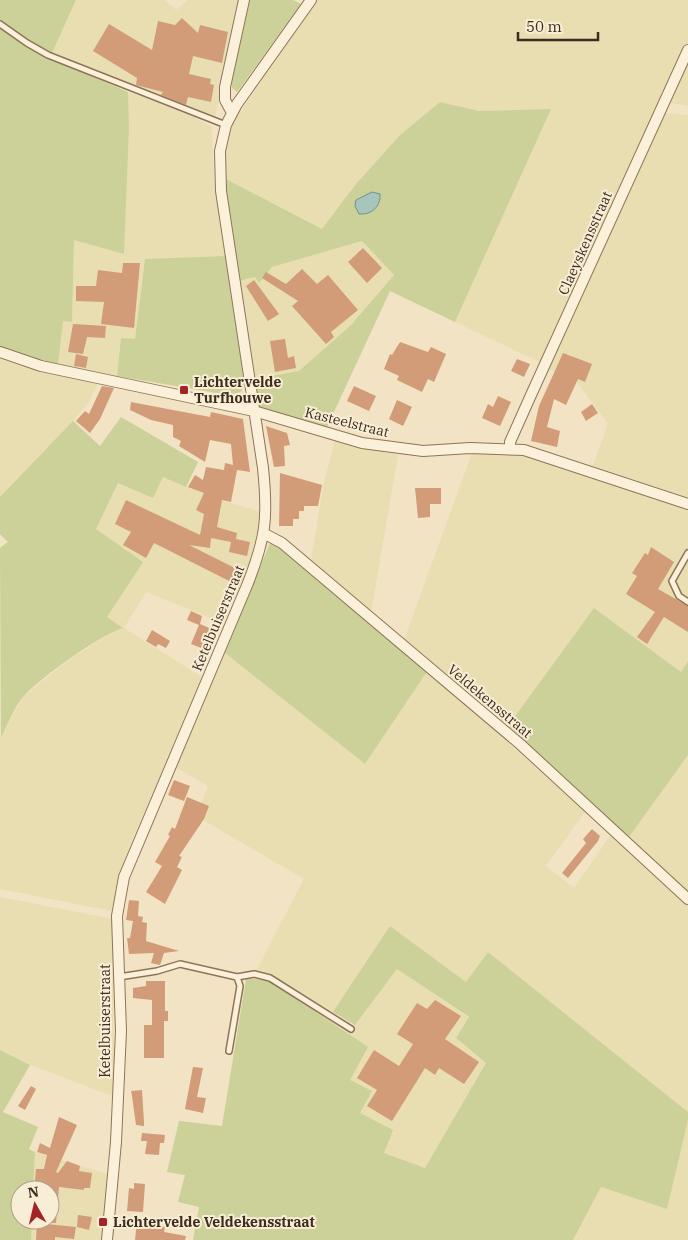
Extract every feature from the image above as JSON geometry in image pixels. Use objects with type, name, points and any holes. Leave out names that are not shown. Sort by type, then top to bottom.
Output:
[{"type":"street","points":[[232,113],[225,100],[225,88],[244,0]]},
{"type":"street","name":"Ketelbuiserstraat","points":[[107,1240],[116,1142],[121,1040],[117,916],[124,877],[248,584],[265,534],[266,499],[221,191],[220,151],[226,125],[232,113],[311,0]]},
{"type":"street","name":"Claeyskensstraat","points":[[510,448],[510,442],[527,403],[688,50]]},
{"type":"street","name":"Kasteelstraat","points":[[0,352],[42,366],[254,411],[362,443],[423,450],[510,448],[543,455],[688,504]]},
{"type":"street","name":"Veldekensstraat","points":[[265,534],[282,543],[520,744],[688,899]]},
{"type":"lane","points":[[0,24],[48,55],[226,125]]},
{"type":"lane","points":[[688,553],[672,581],[679,596],[688,602]]},
{"type":"lane","points":[[119,977],[157,971],[180,964],[237,977],[254,974],[270,978],[352,1029]]},
{"type":"lane","points":[[229,1051],[240,986],[237,977]]},
{"type":"shaded area","points":[[76,0],[165,0],[176,10],[188,0],[241,0],[215,118],[52,53]]},
{"type":"shaded area","points":[[317,0],[688,0],[688,42],[686,49],[540,362],[455,322],[551,109],[479,111],[440,102],[400,135],[356,184],[323,229],[224,178],[224,144],[230,127]]},
{"type":"shaded area","points":[[688,59],[688,106],[669,103]]},
{"type":"shaded area","points":[[128,92],[190,115],[212,127],[214,179],[225,256],[145,259],[135,339],[121,338],[117,376],[58,365],[63,321],[72,322],[74,240],[124,254],[129,128]]},
{"type":"shaded area","points":[[664,113],[688,115],[688,499],[592,467],[608,424],[576,381],[546,368]]},
{"type":"shaded area","points":[[362,241],[394,275],[351,325],[299,371],[254,379],[239,281],[255,277],[259,283],[272,267]]},
{"type":"shaded area","points":[[0,358],[33,369],[98,384],[89,402],[70,425],[0,497]]},
{"type":"shaded area","points":[[335,440],[398,455],[371,613],[311,561],[323,486]]},
{"type":"shaded area","points":[[472,453],[513,454],[542,460],[688,508],[688,661],[681,672],[594,608],[508,726],[404,640]]},
{"type":"shaded area","points":[[163,477],[221,500],[261,512],[251,561],[223,623],[146,592],[124,628],[202,677],[130,845],[112,911],[0,889],[0,736],[24,696],[66,662],[113,631],[123,628],[107,617],[142,562],[96,529],[118,483]]},
{"type":"shaded area","points":[[225,653],[365,764],[428,670],[585,812],[546,866],[574,888],[612,833],[688,902],[688,1112],[488,952],[466,982],[390,926],[333,1012],[271,974],[256,971],[304,879],[196,816],[208,786],[175,767]]},
{"type":"shaded area","points":[[688,755],[688,893],[629,837]]},
{"type":"shaded area","points":[[0,897],[113,919],[114,1061],[112,1096],[30,1065],[0,1050]]},
{"type":"shaded area","points":[[397,969],[469,1018],[456,1038],[486,1063],[425,1169],[384,1153],[360,1113],[350,1080],[348,1033]]},
{"type":"shaded area","points":[[688,1120],[688,1240],[573,1240],[601,1187],[667,1209]]},
{"type":"shaded area","points":[[35,1152],[108,1174],[102,1240],[31,1240],[32,1230],[60,1230],[60,1180],[34,1180]]},
{"type":"green space","points":[[0,0],[76,0],[52,53],[26,39],[0,19]]},
{"type":"green space","points":[[250,0],[293,0],[301,4],[237,92],[232,88],[232,80]]},
{"type":"green space","points":[[0,29],[34,51],[128,92],[129,128],[124,254],[74,240],[72,322],[63,321],[58,365],[0,347]]},
{"type":"green space","points":[[440,102],[479,111],[551,109],[455,322],[390,291],[327,427],[258,408],[254,379],[299,371],[351,325],[394,275],[362,241],[272,267],[259,283],[255,277],[239,281],[224,178],[322,229],[356,184],[400,135]]},
{"type":"green space","points":[[225,256],[243,373],[244,385],[241,392],[228,395],[117,376],[121,338],[135,339],[145,259]]},
{"type":"green space","points":[[121,417],[198,462],[186,487],[163,477],[153,498],[118,483],[96,529],[143,562],[107,617],[123,628],[86,647],[32,688],[17,705],[1,737],[0,548],[8,542],[0,534],[0,497],[73,421],[100,446]]},
{"type":"green space","points":[[270,543],[278,545],[428,670],[365,764],[225,653]]},
{"type":"green space","points":[[594,608],[681,672],[688,661],[688,755],[629,837],[508,726]]},
{"type":"green space","points":[[390,926],[466,982],[488,952],[688,1112],[688,1120],[667,1209],[601,1187],[573,1240],[193,1240],[199,1207],[178,1202],[185,1175],[167,1172],[179,1121],[222,1126],[246,979],[262,979],[278,986],[368,1047],[350,1080],[372,1091],[360,1113],[393,1130],[384,1153],[425,1168],[486,1063],[456,1038],[469,1017],[397,969],[355,1025],[333,1012]]},
{"type":"green space","points":[[0,1050],[30,1065],[3,1112],[38,1127],[29,1149],[35,1152],[34,1180],[10,1180],[10,1230],[32,1230],[31,1240],[0,1240]]},
{"type":"water","points":[[372,192],[380,194],[379,203],[371,212],[359,214],[355,206],[356,200]]},
{"type":"building","points":[[182,18],[198,33],[200,25],[228,32],[222,63],[193,56],[189,74],[211,79],[210,84],[214,85],[211,102],[188,97],[186,105],[161,95],[163,92],[136,85],[137,78],[93,51],[109,24],[152,50],[158,21],[175,25]]},
{"type":"building","points":[[363,248],[382,268],[367,283],[348,262]]},
{"type":"building","points":[[123,263],[140,263],[134,328],[101,324],[104,302],[76,301],[76,286],[96,286],[98,270],[122,273]]},
{"type":"building","points":[[302,269],[317,284],[328,275],[358,310],[331,332],[334,337],[326,344],[292,306],[298,301],[262,278],[266,272],[286,284]]},
{"type":"building","points":[[254,280],[279,314],[268,321],[246,286]]},
{"type":"building","points":[[73,324],[106,326],[105,338],[87,337],[83,354],[68,352]]},
{"type":"building","points":[[285,339],[288,358],[294,356],[296,368],[275,372],[270,341]]},
{"type":"building","points":[[400,342],[428,352],[431,347],[446,354],[434,382],[428,379],[422,392],[397,380],[399,376],[384,369],[390,354],[392,355]]},
{"type":"building","points":[[563,353],[592,364],[585,382],[578,379],[566,405],[554,399],[547,427],[560,431],[557,447],[531,441],[539,406]]},
{"type":"building","points":[[76,354],[88,357],[86,368],[74,366]]},
{"type":"building","points":[[517,359],[530,364],[524,377],[511,371]]},
{"type":"building","points":[[102,386],[114,388],[100,419],[90,433],[76,421],[85,411],[89,414]]},
{"type":"building","points":[[354,386],[376,396],[369,411],[347,401]]},
{"type":"building","points":[[498,396],[511,402],[500,426],[482,418],[488,404],[493,407]]},
{"type":"building","points":[[397,400],[412,407],[403,426],[389,419]]},
{"type":"building","points":[[131,402],[210,417],[211,412],[243,419],[250,472],[237,470],[231,502],[222,500],[217,527],[237,533],[236,539],[250,542],[247,556],[229,552],[231,542],[211,538],[210,548],[189,545],[237,569],[235,573],[243,577],[239,586],[154,543],[146,558],[123,545],[131,532],[115,524],[126,500],[200,535],[204,514],[196,510],[204,493],[188,487],[195,475],[203,480],[206,467],[224,470],[225,463],[233,465],[231,444],[210,440],[205,462],[179,446],[181,441],[173,437],[173,425],[151,420],[130,410]]},
{"type":"building","points":[[592,404],[598,413],[586,421],[581,412]]},
{"type":"building","points":[[266,426],[287,433],[290,445],[284,446],[285,466],[274,467]]},
{"type":"building","points":[[280,473],[322,485],[318,506],[304,506],[304,511],[299,511],[299,519],[293,519],[293,526],[279,526]]},
{"type":"building","points":[[415,488],[441,488],[441,504],[430,504],[430,517],[418,518]]},
{"type":"building","points":[[651,547],[674,562],[658,589],[688,606],[688,632],[664,617],[647,644],[637,637],[655,612],[626,594],[637,576],[632,573],[645,553],[648,555]]},
{"type":"building","points":[[191,611],[202,616],[200,624],[214,630],[206,650],[191,644],[199,625],[187,620]]},
{"type":"building","points":[[152,630],[170,641],[166,648],[158,644],[156,647],[146,641]]},
{"type":"building","points":[[174,780],[190,786],[184,801],[168,795]]},
{"type":"building","points":[[187,797],[209,806],[204,819],[179,856],[182,857],[177,867],[182,870],[165,904],[146,892],[162,866],[155,862],[170,836],[168,835],[172,827],[175,829]]},
{"type":"building","points":[[592,829],[600,836],[598,841],[568,878],[562,873],[586,843],[583,839]]},
{"type":"building","points":[[129,900],[139,901],[138,916],[143,917],[142,922],[147,923],[146,941],[179,951],[164,953],[160,965],[151,963],[154,953],[129,954],[127,938],[130,938],[133,921],[126,920]]},
{"type":"building","points":[[146,981],[165,981],[165,1011],[168,1011],[168,1021],[164,1021],[164,1058],[144,1058],[144,1025],[152,1025],[152,1000],[133,998],[133,988],[146,986]]},
{"type":"building","points":[[435,1000],[461,1016],[445,1039],[479,1062],[464,1084],[439,1068],[435,1075],[425,1068],[392,1121],[367,1106],[377,1090],[357,1078],[374,1050],[399,1066],[413,1044],[397,1034],[417,1003],[427,1009]]},
{"type":"building","points":[[193,1067],[203,1068],[197,1097],[206,1098],[203,1113],[185,1109]]},
{"type":"building","points":[[31,1086],[36,1089],[25,1110],[18,1106]]},
{"type":"building","points":[[142,1090],[144,1126],[136,1125],[131,1091]]},
{"type":"building","points":[[59,1117],[77,1125],[56,1172],[58,1173],[67,1161],[80,1166],[79,1171],[92,1173],[90,1188],[84,1188],[84,1190],[60,1187],[60,1180],[35,1180],[36,1169],[44,1169],[47,1155],[37,1152],[40,1143],[50,1148]]},
{"type":"building","points":[[142,1133],[165,1135],[164,1143],[160,1143],[159,1155],[145,1154],[147,1141],[141,1141]]},
{"type":"building","points":[[134,1183],[145,1184],[143,1212],[127,1211],[129,1188],[134,1189]]},
{"type":"building","points":[[78,1215],[92,1217],[89,1230],[77,1227]]},
{"type":"building","points":[[137,1221],[165,1227],[164,1232],[186,1236],[185,1240],[135,1240]]},
{"type":"building","points":[[60,1225],[76,1227],[74,1239],[55,1237],[55,1240],[36,1240],[37,1230],[60,1230]]},
{"type":"place","name":"Lichtervelde Turfhouwe","points":[[184,390]]},
{"type":"place","name":"Lichtervelde Veldekensstraat","points":[[103,1222]]}]
